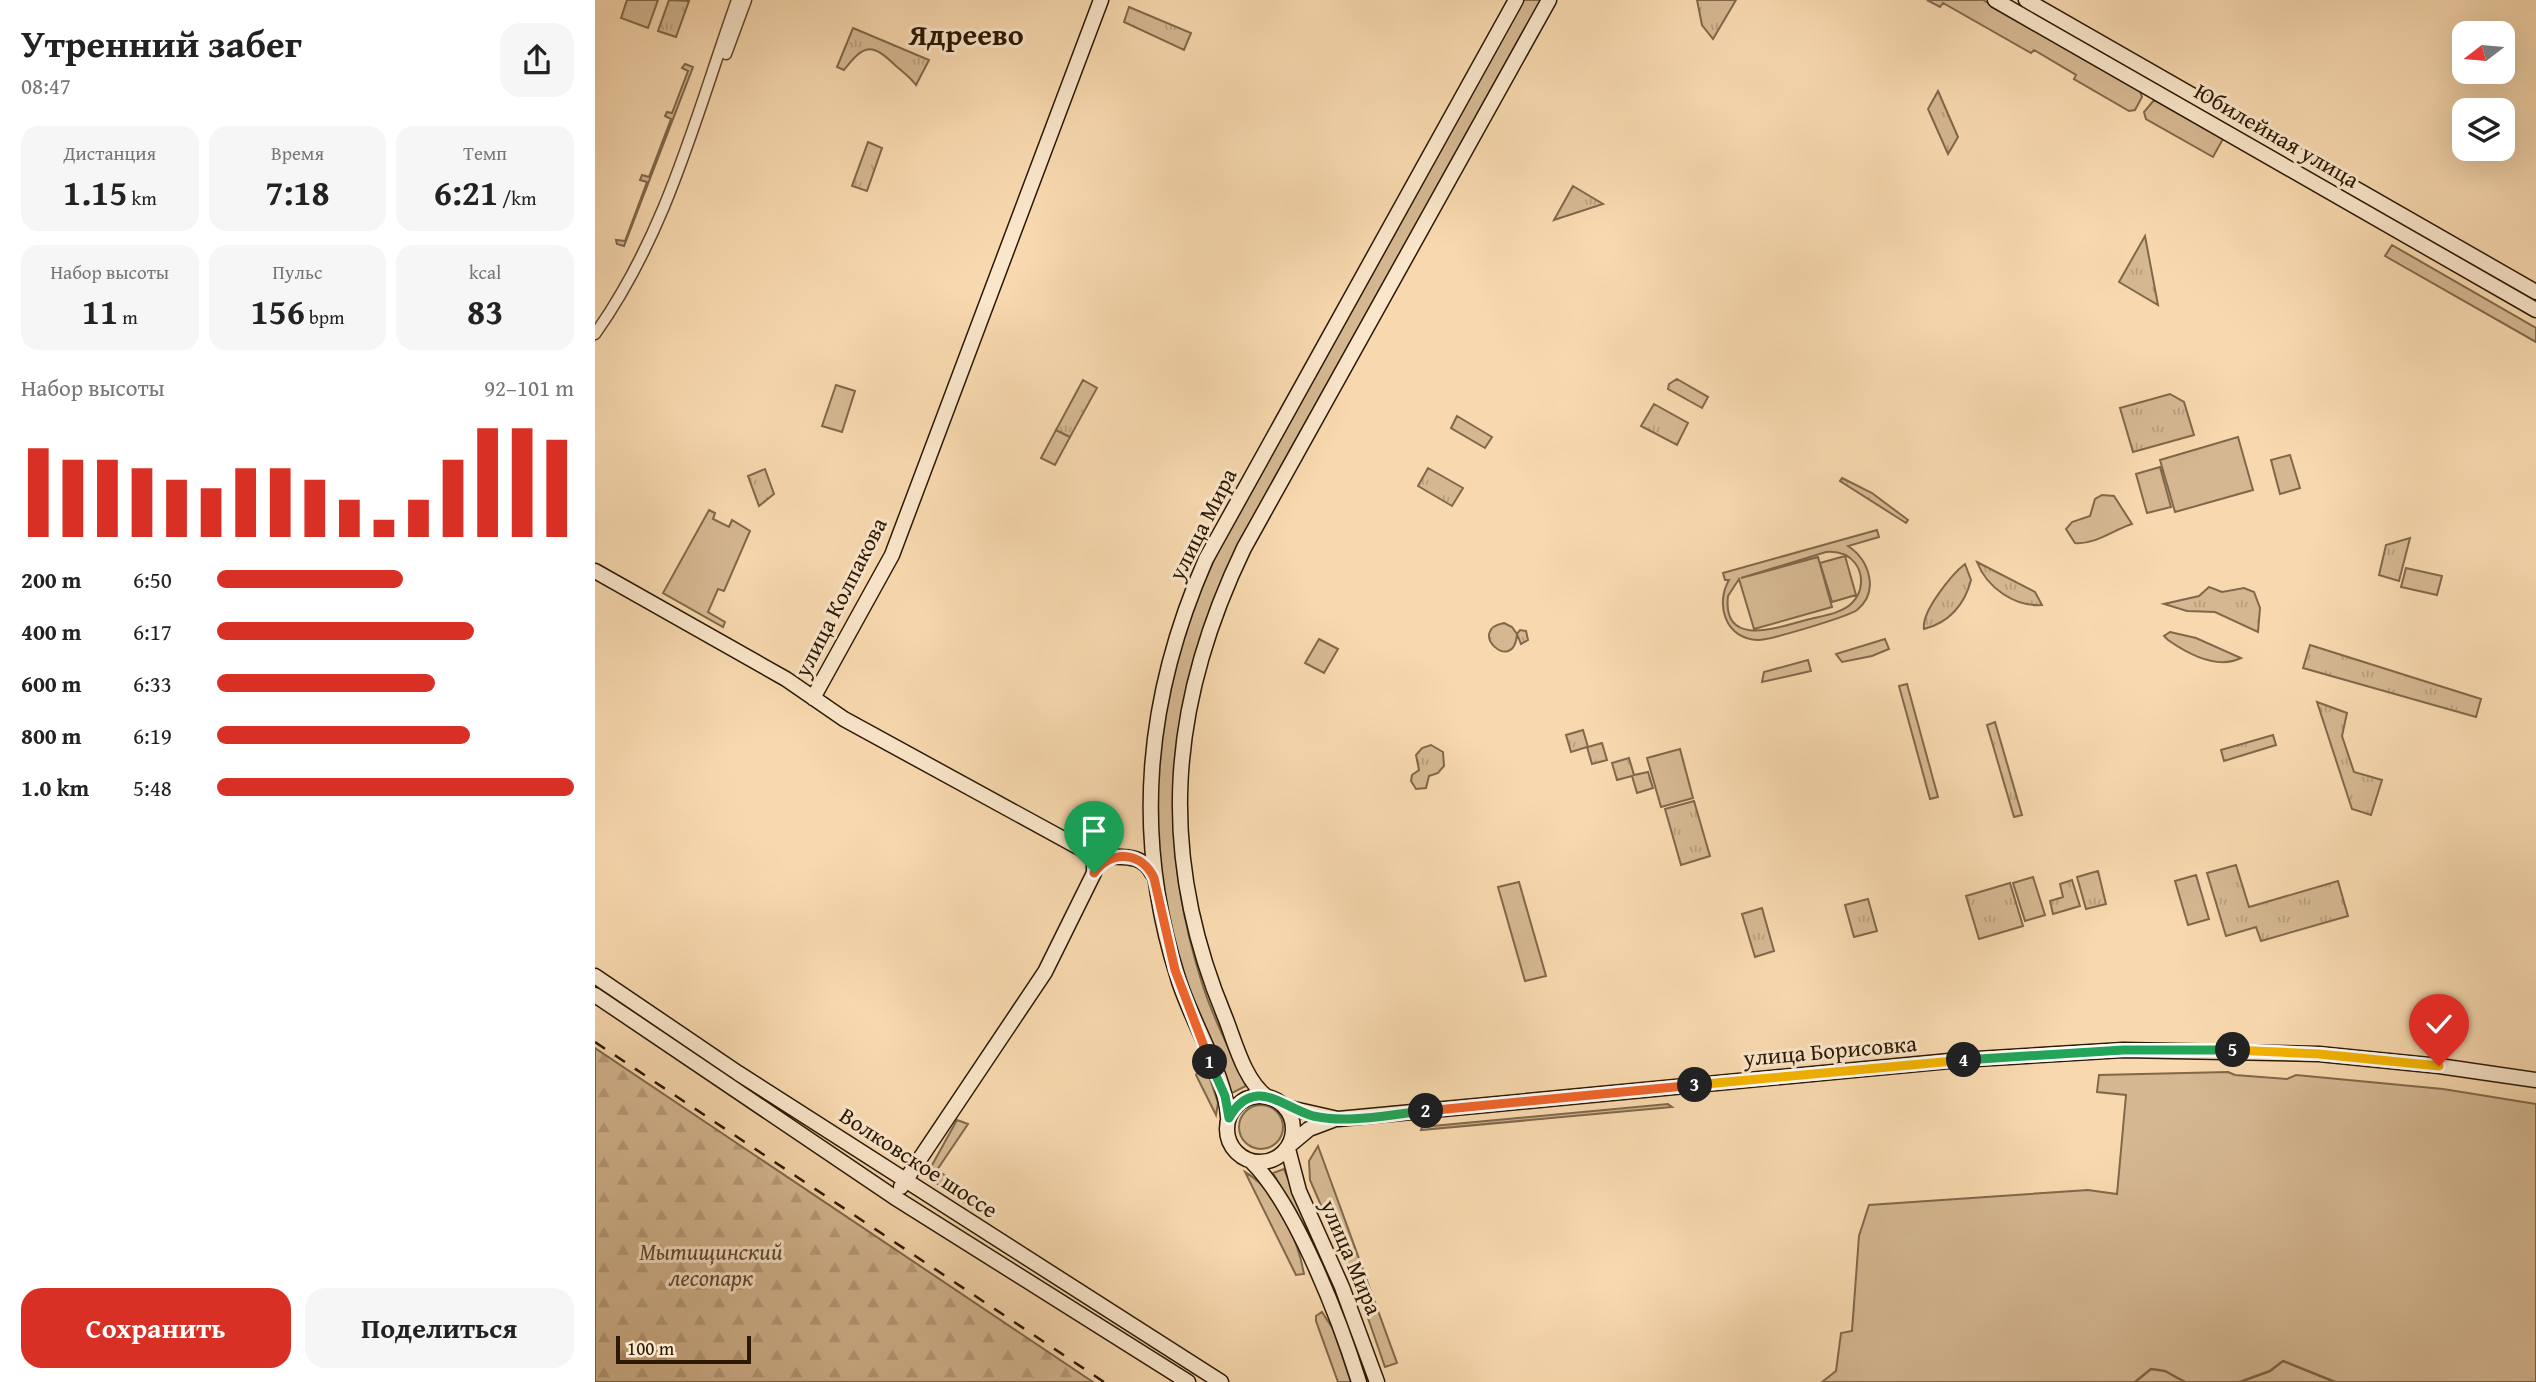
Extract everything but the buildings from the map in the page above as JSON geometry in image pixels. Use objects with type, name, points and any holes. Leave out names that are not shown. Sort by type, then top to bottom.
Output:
[{"type":"main road","name":"улица Колпакова","points":[[1101,0],[892,555],[813,698],[907,754],[1089,853],[1112,858]]},
{"type":"main road","name":"улица Мира","points":[[1229,1118],[1225,1096],[1175,970],[1154,878],[1150,830],[1151,764],[1162,686],[1182,617],[1202,569],[1516,0]]},
{"type":"main road","points":[[1267,1097],[1242,1102],[1229,1118],[1226,1128],[1230,1144],[1238,1155],[1252,1161],[1271,1160],[1289,1147],[1293,1127],[1285,1107],[1267,1097],[1251,1080],[1219,1003],[1191,913],[1182,846],[1179,788],[1182,743],[1193,682],[1215,610],[1244,548],[1549,0]]},
{"type":"main road","name":"Юбилейная улица","points":[[1995,0],[2536,310]]},
{"type":"main road","name":"Юбилейная улица","points":[[2026,0],[2536,292]]},
{"type":"main road","points":[[595,571],[765,667],[813,698]]},
{"type":"main road","points":[[894,1197],[1045,972],[1094,873],[1112,858],[1128,856],[1142,847],[1150,830]]},
{"type":"main road","points":[[1089,853],[1094,862],[1094,873]]},
{"type":"main road","points":[[1128,856],[1144,862],[1154,878]]},
{"type":"main road","name":"Волковское шоссе","points":[[595,976],[905,1180],[1221,1382]]},
{"type":"main road","name":"Волковское шоссе","points":[[595,995],[894,1197],[1188,1382]]},
{"type":"main road","name":"улица Борисовка","points":[[1289,1147],[1309,1129],[1338,1119],[1960,1060],[2123,1050],[2319,1054],[2439,1066],[2536,1080]]},
{"type":"main road","name":"улица Борисовка","points":[[1285,1107],[1338,1119]]},
{"type":"main road","name":"улица Мира","points":[[1289,1147],[1299,1191],[1342,1287],[1377,1382]]},
{"type":"main road","name":"улица Мира","points":[[1252,1161],[1271,1186],[1308,1256],[1333,1310],[1359,1382]]},
{"type":"street","points":[[595,334],[623,292],[670,196],[737,0]]},
{"type":"street","points":[[702,107],[708,100],[746,0]]},
{"type":"green space","points":[[627,0],[658,0],[648,28],[621,18]]},
{"type":"green space","points":[[669,0],[689,1],[676,37],[658,31]]},
{"type":"green space","points":[[1522,0],[1543,0],[1241,541],[1216,596],[1197,650],[1183,704],[1175,758],[1173,813],[1177,868],[1186,925],[1206,996],[1246,1086],[1232,1093],[1197,1016],[1179,964],[1161,878],[1156,790],[1165,702],[1175,660],[1198,594],[1228,532]]},
{"type":"green space","points":[[1697,0],[1736,0],[1713,39],[1702,25]]},
{"type":"green space","points":[[1927,0],[1983,0],[2140,91],[2142,97],[2135,110],[2129,111],[2074,79],[2076,75],[2034,50],[2031,53],[1943,3],[1940,7]]},
{"type":"green space","points":[[1129,7],[1191,33],[1184,50],[1124,22]]},
{"type":"green space","points":[[853,28],[929,60],[916,85],[888,58],[875,50],[863,51],[844,70],[837,67]]},
{"type":"green space","points":[[685,64],[693,67],[624,246],[617,244],[616,240],[625,241],[647,182],[640,180],[642,175],[649,177],[671,119],[665,116],[667,112],[672,113],[688,71],[682,68]]},
{"type":"green space","points":[[1938,91],[1958,137],[1948,154],[1928,109]]},
{"type":"green space","points":[[2154,100],[2223,139],[2213,157],[2146,119],[2144,112]]},
{"type":"green space","points":[[2237,127],[2536,298],[2536,303],[2235,130]]},
{"type":"green space","points":[[868,142],[882,148],[867,191],[852,186]]},
{"type":"green space","points":[[1573,186],[1603,204],[1554,220]]},
{"type":"green space","points":[[2145,236],[2158,305],[2119,282]]},
{"type":"green space","points":[[2392,245],[2536,328],[2536,342],[2385,256]]},
{"type":"green space","points":[[1677,379],[1708,397],[1702,408],[1668,389],[1669,384]]},
{"type":"green space","points":[[1083,380],[1097,388],[1070,437],[1056,430]]},
{"type":"green space","points":[[836,385],[855,391],[842,432],[822,426]]},
{"type":"green space","points":[[2170,394],[2184,402],[2194,435],[2133,452],[2120,408]]},
{"type":"green space","points":[[1654,404],[1688,423],[1677,445],[1641,426]]},
{"type":"green space","points":[[1457,416],[1492,437],[1485,448],[1451,428]]},
{"type":"green space","points":[[1056,430],[1070,437],[1055,465],[1041,458]]},
{"type":"green space","points":[[2238,437],[2253,490],[2175,512],[2160,460]]},
{"type":"green space","points":[[2290,455],[2300,488],[2280,494],[2271,460]]},
{"type":"green space","points":[[2160,467],[2171,507],[2147,513],[2136,474]]},
{"type":"green space","points":[[1428,468],[1463,488],[1452,506],[1418,486]]},
{"type":"green space","points":[[765,469],[774,494],[759,506],[748,476]]},
{"type":"green space","points":[[1842,478],[1872,493],[1908,520],[1906,523],[1840,481]]},
{"type":"green space","points":[[2102,495],[2114,496],[2132,524],[2097,539],[2075,543],[2066,529],[2072,522],[2090,516],[2095,499]]},
{"type":"green space","points":[[709,510],[715,513],[713,519],[729,527],[732,520],[750,531],[724,591],[718,589],[708,612],[725,622],[723,627],[663,593]]},
{"type":"green space","points":[[1877,530],[1879,537],[1848,546],[1861,559],[1869,576],[1868,594],[1857,610],[1824,623],[1777,636],[1758,640],[1747,638],[1731,627],[1723,609],[1729,580],[1725,580],[1723,573]],"holes":[[[1830,552],[1849,557],[1860,573],[1858,594],[1847,607],[1831,614],[1768,629],[1755,630],[1743,629],[1734,623],[1729,613],[1728,596],[1739,579],[1754,629],[1832,607],[1818,557],[1741,578]]]},
{"type":"green space","points":[[2410,538],[2399,581],[2379,575],[2386,545]]},
{"type":"green space","points":[[1845,556],[1856,595],[1832,602],[1820,563]]},
{"type":"green space","points":[[1977,562],[2035,592],[2042,605],[2022,603],[2003,594],[1988,580]]},
{"type":"green space","points":[[1965,564],[1971,580],[1965,597],[1948,617],[1924,629],[1924,622],[1932,604]]},
{"type":"green space","points":[[2406,568],[2442,576],[2437,595],[2401,587]]},
{"type":"green space","points":[[2209,587],[2222,592],[2244,588],[2254,592],[2260,608],[2258,632],[2215,612],[2187,611],[2164,604],[2199,596]]},
{"type":"green space","points":[[1504,623],[1512,627],[1517,634],[1514,646],[1508,651],[1495,647],[1489,634],[1493,627]]},
{"type":"green space","points":[[1520,630],[1526,631],[1528,640],[1521,644],[1517,634]]},
{"type":"green space","points":[[2170,632],[2196,638],[2241,658],[2222,662],[2203,659],[2168,640],[2164,636]]},
{"type":"green space","points":[[1319,639],[1338,649],[1324,673],[1305,663]]},
{"type":"green space","points":[[1885,639],[1889,649],[1872,656],[1842,662],[1836,654]]},
{"type":"green space","points":[[2310,645],[2481,699],[2476,717],[2303,668]]},
{"type":"green space","points":[[1808,660],[1811,671],[1762,682],[1764,672]]},
{"type":"green space","points":[[1907,684],[1938,797],[1930,799],[1899,686]]},
{"type":"green space","points":[[2317,702],[2347,713],[2342,736],[2354,772],[2382,780],[2371,815],[2352,809]]},
{"type":"green space","points":[[1995,722],[2022,815],[2014,817],[1987,725]]},
{"type":"green space","points":[[1583,730],[1588,747],[1602,743],[1607,760],[1592,764],[1587,747],[1571,752],[1566,735]]},
{"type":"green space","points":[[2273,735],[2276,745],[2224,761],[2221,750]]},
{"type":"green space","points":[[1431,745],[1443,752],[1444,766],[1438,773],[1429,776],[1426,788],[1416,789],[1411,781],[1412,775],[1419,770],[1416,755],[1422,748]]},
{"type":"green space","points":[[1680,749],[1693,798],[1661,807],[1647,758]]},
{"type":"green space","points":[[1629,758],[1634,775],[1648,772],[1653,788],[1637,793],[1632,776],[1617,780],[1612,763]]},
{"type":"green space","points":[[1694,801],[1710,856],[1681,865],[1665,809]]},
{"type":"green space","points":[[2236,865],[2249,907],[2338,881],[2348,916],[2261,941],[2256,927],[2226,936],[2207,873]]},
{"type":"green space","points":[[2098,871],[2106,904],[2086,909],[2077,877]]},
{"type":"green space","points":[[2196,875],[2209,919],[2188,925],[2175,881]]},
{"type":"green space","points":[[2033,877],[2045,915],[2025,921],[2013,883]]},
{"type":"green space","points":[[2072,880],[2080,906],[2053,914],[2050,901],[2063,897],[2060,884]]},
{"type":"green space","points":[[1519,882],[1546,976],[1525,981],[1498,887]]},
{"type":"green space","points":[[2010,883],[2023,926],[1979,939],[1966,896]]},
{"type":"green space","points":[[1868,899],[1877,931],[1854,937],[1845,905]]},
{"type":"green space","points":[[1762,908],[1774,951],[1755,957],[1742,914]]},
{"type":"green space","name":"Мытищинский лесопарк","points":[[595,1048],[1093,1382],[595,1382]]},
{"type":"green space","points":[[1203,1058],[1218,1103],[1216,1115],[1196,1075]]},
{"type":"green space","points":[[2228,1072],[2235,1075],[2287,1079],[2296,1075],[2443,1089],[2536,1104],[2536,1382],[1822,1382],[1836,1371],[1841,1333],[1852,1331],[1859,1236],[1869,1205],[2088,1190],[2117,1194],[2126,1095],[2097,1092],[2099,1075]]},
{"type":"green space","points":[[1668,1104],[1672,1107],[1421,1130],[1422,1127]]},
{"type":"green space","points":[[1261,1105],[1270,1106],[1277,1111],[1282,1118],[1282,1136],[1277,1143],[1270,1148],[1261,1149],[1252,1148],[1245,1143],[1240,1136],[1239,1127],[1240,1118],[1245,1111],[1252,1106]]},
{"type":"green space","points":[[957,1120],[968,1124],[937,1170],[976,1197],[979,1212],[926,1176]]},
{"type":"green space","points":[[1318,1146],[1397,1363],[1385,1367],[1361,1298],[1310,1180],[1309,1161]]},
{"type":"green space","points":[[1284,1169],[1336,1289],[1370,1382],[1364,1382],[1288,1200],[1273,1173]]},
{"type":"green space","points":[[1245,1172],[1266,1190],[1276,1203],[1297,1246],[1304,1274],[1296,1275]]},
{"type":"green space","points":[[1322,1312],[1333,1329],[1351,1382],[1338,1382],[1316,1321],[1316,1316]]},
{"type":"waterway","points":[[2240,1382],[2270,1371],[2283,1361],[2335,1382]]},
{"type":"waterway","points":[[2135,1382],[2151,1369],[2165,1371],[2185,1382]]},
{"type":"railway","points":[[595,1042],[1104,1382]]},
{"type":"district","name":"Ядреево","points":[[966,34]]},
{"type":"route","points":[[1094,873],[1108,860],[1128,856],[1144,862],[1153,874],[1175,970],[1193,1022],[1225,1096],[1229,1118],[1242,1102],[1258,1096],[1275,1099],[1285,1107],[1314,1116],[1338,1119],[2045,1053],[2246,1050],[2439,1066]]}]
